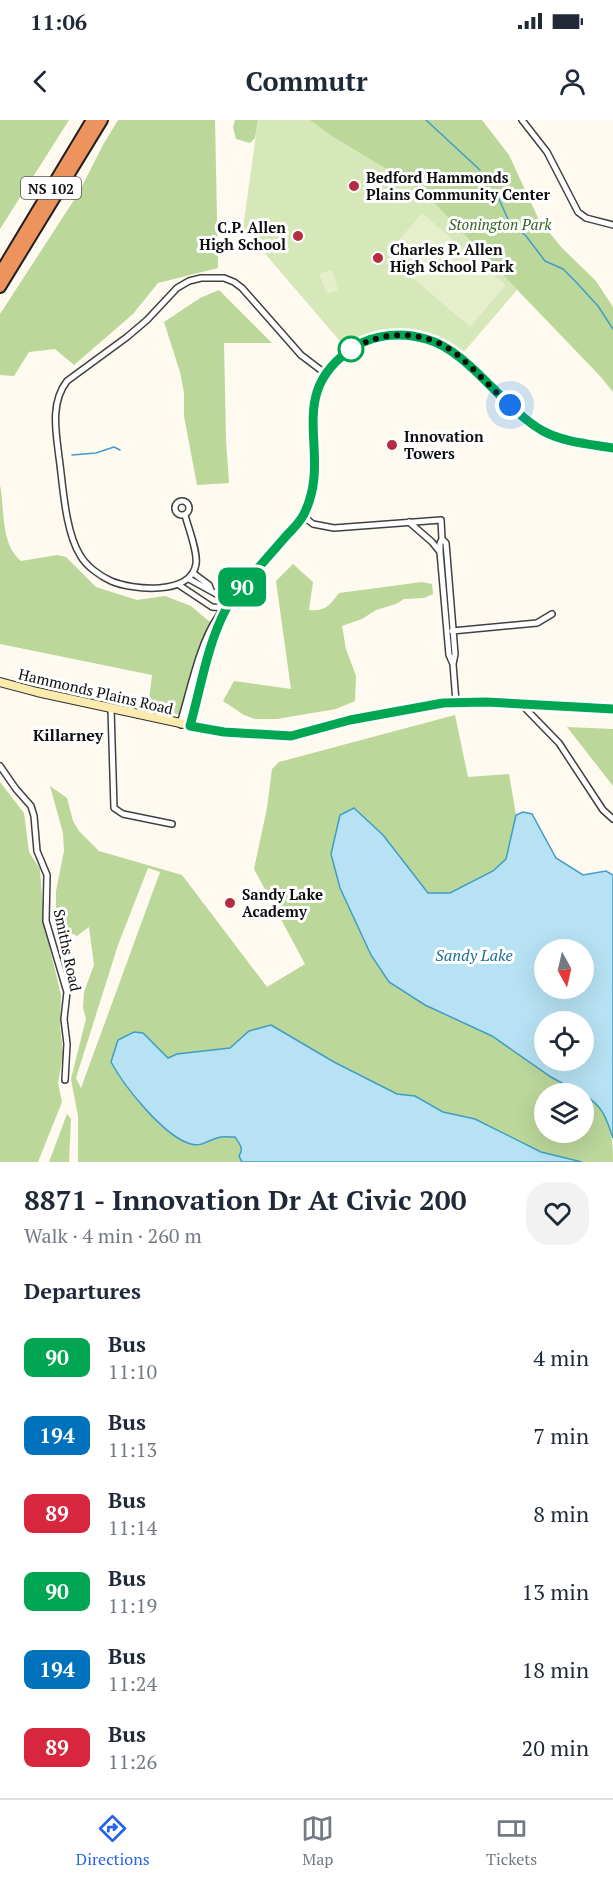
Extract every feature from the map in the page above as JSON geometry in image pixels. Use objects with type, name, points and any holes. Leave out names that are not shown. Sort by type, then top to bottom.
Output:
[{"type":"highway","name":"NS 102","points":[[0,271],[92,120]]},
{"type":"highway","name":"NS 102","points":[[0,287],[102,120]]},
{"type":"highway","points":[[0,295],[52,202]]},
{"type":"main road","name":"Hammonds Plains Road","points":[[0,682],[190,726],[224,732],[291,736],[350,720],[456,702],[520,703],[613,709]]},
{"type":"street","points":[[522,120],[547,152],[578,212],[586,218],[613,225]]},
{"type":"street","points":[[185,515],[196,564],[189,579],[179,585],[144,588],[126,586],[109,580],[81,558],[73,544],[69,527],[57,445],[56,407],[64,386],[73,376],[147,320],[177,288],[189,281],[201,278],[224,278],[242,288],[301,356],[326,374]]},
{"type":"street","points":[[181,724],[213,627],[226,608],[303,516],[314,485],[312,420],[317,390],[326,374],[349,351],[362,342],[398,334],[429,339],[457,355],[524,417],[542,430],[553,436],[613,448]]},
{"type":"street","points":[[303,516],[313,524],[334,528],[441,520],[440,552],[455,659],[453,664],[456,702]]},
{"type":"street","points":[[409,522],[440,552]]},
{"type":"street","points":[[442,539],[446,543],[450,631]]},
{"type":"street","points":[[193,573],[209,585],[211,590]]},
{"type":"street","points":[[189,579],[220,596],[226,608],[210,650],[190,726]]},
{"type":"street","points":[[179,585],[212,607],[226,608]]},
{"type":"street","points":[[450,631],[537,623],[552,615]]},
{"type":"street","points":[[520,703],[556,740],[603,810],[613,819]]},
{"type":"street","points":[[111,709],[114,807],[123,814],[172,824]]},
{"type":"street","name":"Smiths Road","points":[[0,766],[33,811],[37,851],[46,875],[46,921],[66,992],[64,1019],[68,1044],[64,1080]]},
{"type":"green space","points":[[0,120],[69,120],[0,229]]},
{"type":"green space","points":[[118,120],[215,120],[218,268],[158,283],[133,314],[74,365],[55,349],[29,352],[14,376],[0,375],[0,314],[78,194]]},
{"type":"green space","points":[[235,120],[258,120],[255,138],[250,143],[236,139],[233,127]]},
{"type":"green space","name":"Charles P. Allen High School Park","points":[[258,120],[470,120],[613,389],[517,290],[462,354],[435,337],[405,330],[375,333],[345,347],[243,228]]},
{"type":"green space","name":"Stonington Park","points":[[310,120],[482,120],[509,155],[539,220],[562,248],[596,281],[613,307],[613,392],[423,191],[332,136]]},
{"type":"green space","points":[[422,213],[506,285],[470,327],[386,255]]},
{"type":"green space","points":[[332,270],[338,290],[327,294],[319,274]]},
{"type":"green space","points":[[219,290],[272,343],[224,343],[229,483],[197,485],[184,416],[184,393],[180,372],[164,322],[200,298]]},
{"type":"green space","points":[[0,485],[6,536],[14,554],[21,561],[57,555],[66,557],[96,587],[137,600],[165,596],[191,606],[210,622],[182,715],[148,708],[152,675],[0,644]]},
{"type":"green space","points":[[293,564],[313,582],[309,610],[327,607],[339,593],[422,582],[432,584],[433,594],[424,598],[404,599],[342,626],[346,649],[356,676],[355,701],[336,709],[277,719],[255,719],[244,715],[223,701],[234,681],[291,689],[276,581]]},
{"type":"green space","points":[[455,715],[468,777],[509,774],[516,815],[506,859],[493,871],[450,893],[428,893],[383,835],[354,808],[340,888],[371,955],[389,982],[425,1005],[492,1036],[534,1065],[534,1071],[542,1071],[562,1083],[534,1083],[534,1143],[594,1143],[594,1100],[601,1108],[608,1123],[612,1138],[613,1162],[582,1162],[541,1152],[475,1119],[443,1112],[415,1096],[397,1094],[335,1062],[249,1031],[230,1048],[177,1054],[168,1058],[143,1033],[118,1075],[160,1125],[179,1139],[204,1144],[218,1137],[235,1137],[242,1146],[240,1159],[243,1160],[242,1162],[78,1162],[78,1116],[71,1079],[86,1019],[83,1008],[84,992],[94,965],[89,927],[77,936],[71,933],[56,932],[56,891],[64,851],[63,833],[50,786],[67,798],[73,821],[79,831],[99,851],[182,875],[267,987],[305,964],[254,869],[267,808],[272,769],[279,762]],"holes":[[[148,868],[160,872],[81,1088],[76,1078],[118,945]]]},
{"type":"green space","points":[[567,727],[613,729],[613,786]]},
{"type":"green space","points":[[0,782],[24,813],[29,852],[40,869],[44,924],[61,995],[60,1024],[63,1055],[58,1083],[62,1102],[38,1162],[0,1162]]},
{"type":"green space","points":[[67,1114],[71,1119],[69,1162],[49,1162]]},
{"type":"water","name":"Sandy Lake","points":[[354,808],[383,835],[428,893],[450,893],[493,871],[506,859],[516,815],[523,812],[532,814],[556,858],[583,875],[606,871],[613,875],[613,1138],[603,1113],[594,1102],[594,1083],[562,1083],[542,1071],[594,1071],[594,1011],[534,1011],[534,1065],[492,1036],[425,1005],[389,982],[371,955],[340,888],[331,854],[340,815]]},
{"type":"water","points":[[271,1025],[334,1062],[397,1094],[415,1096],[443,1112],[475,1119],[541,1152],[582,1162],[242,1162],[239,1156],[241,1146],[235,1137],[219,1137],[195,1145],[169,1132],[135,1097],[111,1062],[118,1040],[134,1032],[143,1033],[168,1058],[177,1054],[230,1048],[249,1031]]},
{"type":"waterway","points":[[426,120],[480,170]]},
{"type":"waterway","points":[[496,193],[509,221],[526,236],[545,261],[563,269],[576,282],[598,306],[613,329]]},
{"type":"waterway","points":[[72,455],[96,453],[114,447],[120,450]]},
{"type":"bus line","name":"90","points":[[613,448],[553,436],[530,423],[457,355],[429,339],[398,334],[362,342],[335,363],[320,383],[312,420],[314,485],[310,498],[303,516],[226,608],[210,650],[190,726],[224,732],[291,736],[350,720],[443,703],[486,702],[613,709]]},
{"type":"place","name":"Bedford Hammonds Plains Community Center","points":[[354,186]]},
{"type":"place","name":"C.P. Allen High School","points":[[298,236]]},
{"type":"place","name":"Charles P. Allen High School Park","points":[[378,258]]},
{"type":"place","name":"Innovation Towers","points":[[392,445]]},
{"type":"place","name":"Sandy Lake Academy","points":[[230,903]]},
{"type":"district","name":"Killarney","points":[[68,735]]},
{"type":"route","points":[[351,349],[349,351],[362,342],[398,334],[429,339],[457,355],[510,405]]}]
